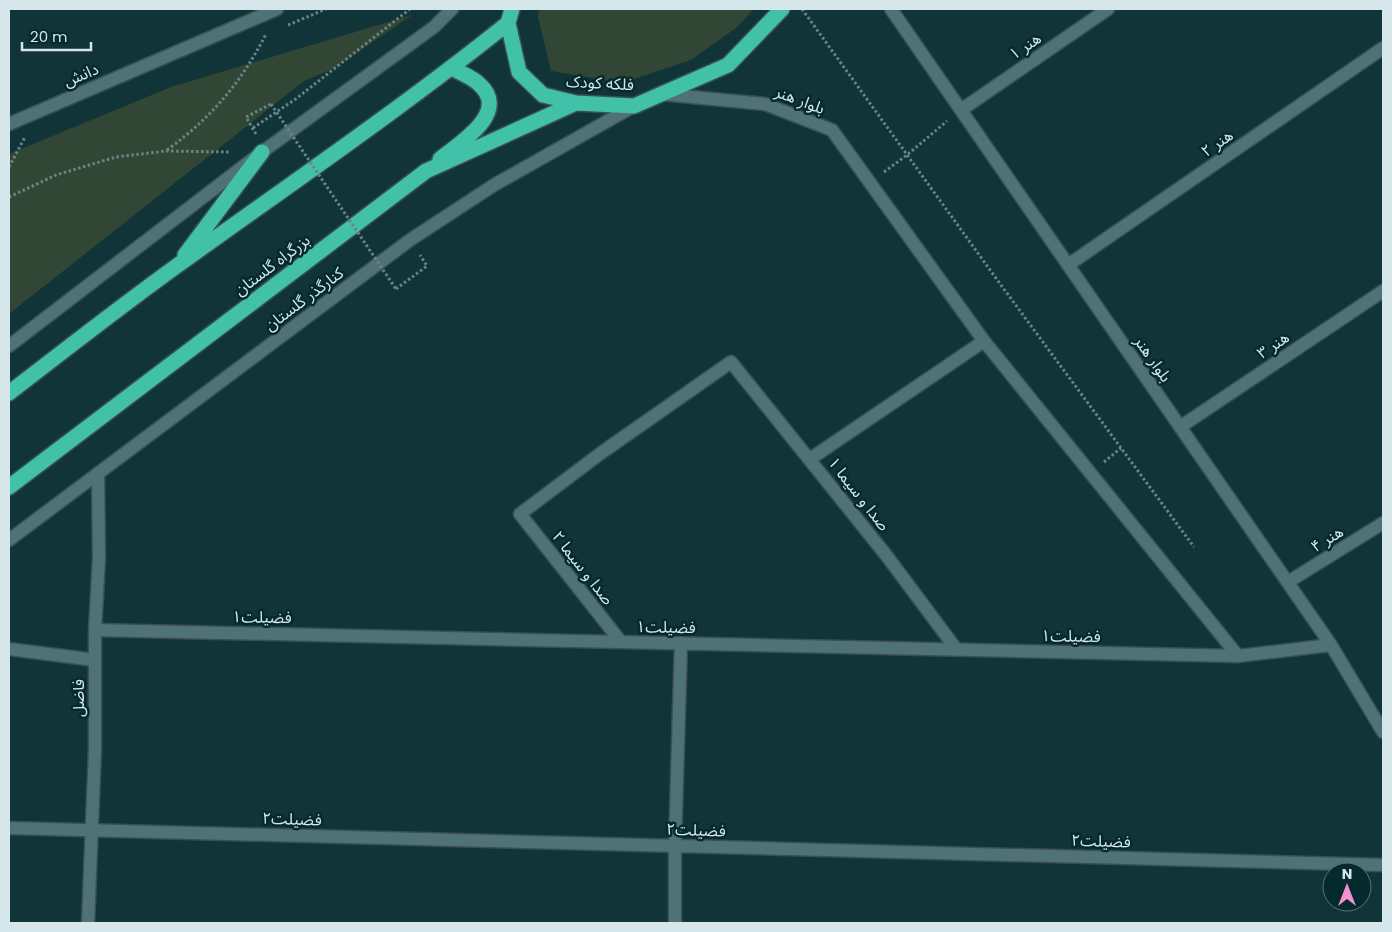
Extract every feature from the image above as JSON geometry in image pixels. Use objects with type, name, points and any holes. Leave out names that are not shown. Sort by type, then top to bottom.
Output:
[{"type":"highway","name":"فلکه کودک","points":[[510,16],[519,72],[543,95],[576,103],[634,106],[728,65],[782,9]]},
{"type":"highway","points":[[9,393],[177,266],[452,68],[510,16]]},
{"type":"highway","points":[[426,171],[482,124],[489,112],[490,102],[487,93],[479,83],[452,68]]},
{"type":"highway","name":"بزرگراه گلستان","points":[[9,487],[426,171],[576,103]]},
{"type":"highway","points":[[177,266],[262,152]]},
{"type":"street","name":"دانش","points":[[9,124],[277,9]]},
{"type":"street","points":[[9,346],[262,152],[434,26],[452,9]]},
{"type":"street","name":"بلوار هنر","points":[[891,9],[1331,645],[1383,732]]},
{"type":"street","name":"هنر ۱","points":[[961,110],[1108,9]]},
{"type":"street","name":"هنر ۲","points":[[1068,265],[1383,48]]},
{"type":"street","name":"بلوار هنر","points":[[661,94],[765,104],[832,130],[984,340],[1238,656]]},
{"type":"street","name":"کنارگذر گلستان","points":[[9,540],[410,240],[494,184],[634,106]]},
{"type":"street","name":"هنر ۳","points":[[1180,427],[1383,291]]},
{"type":"street","points":[[810,459],[984,340]]},
{"type":"street","name":"صدا و سیما ۱","points":[[520,514],[601,453],[731,362],[886,555],[957,650]]},
{"type":"street","name":"فاضل","points":[[88,923],[94,749],[94,630],[99,558],[98,473]]},
{"type":"street","name":"صدا و سیما ۲","points":[[520,514],[621,642]]},
{"type":"street","name":"هنر ۴","points":[[1288,582],[1383,524]]},
{"type":"street","name":"فضیلت۱","points":[[94,630],[1238,656],[1331,645]]},
{"type":"street","points":[[675,923],[681,643]]},
{"type":"street","points":[[9,649],[94,660]]},
{"type":"street","name":"فضیلت۲","points":[[9,828],[1383,865]]},
{"type":"path","points":[[253,128],[297,98],[410,9]]},
{"type":"path","points":[[802,9],[998,281],[1194,547]]},
{"type":"path","points":[[166,151],[197,126],[231,90],[244,73],[266,34]]},
{"type":"path","points":[[246,117],[271,104],[396,290],[427,266]]},
{"type":"path","points":[[870,183],[961,110]]},
{"type":"path","points":[[9,167],[24,137],[28,116]]},
{"type":"path","points":[[9,197],[56,174],[116,157],[166,151],[230,152]]},
{"type":"green space","points":[[539,9],[754,9],[736,28],[691,60],[622,83],[551,71],[538,17]]},
{"type":"green space","points":[[412,15],[335,68],[304,81],[9,314],[9,154],[171,87]]}]
